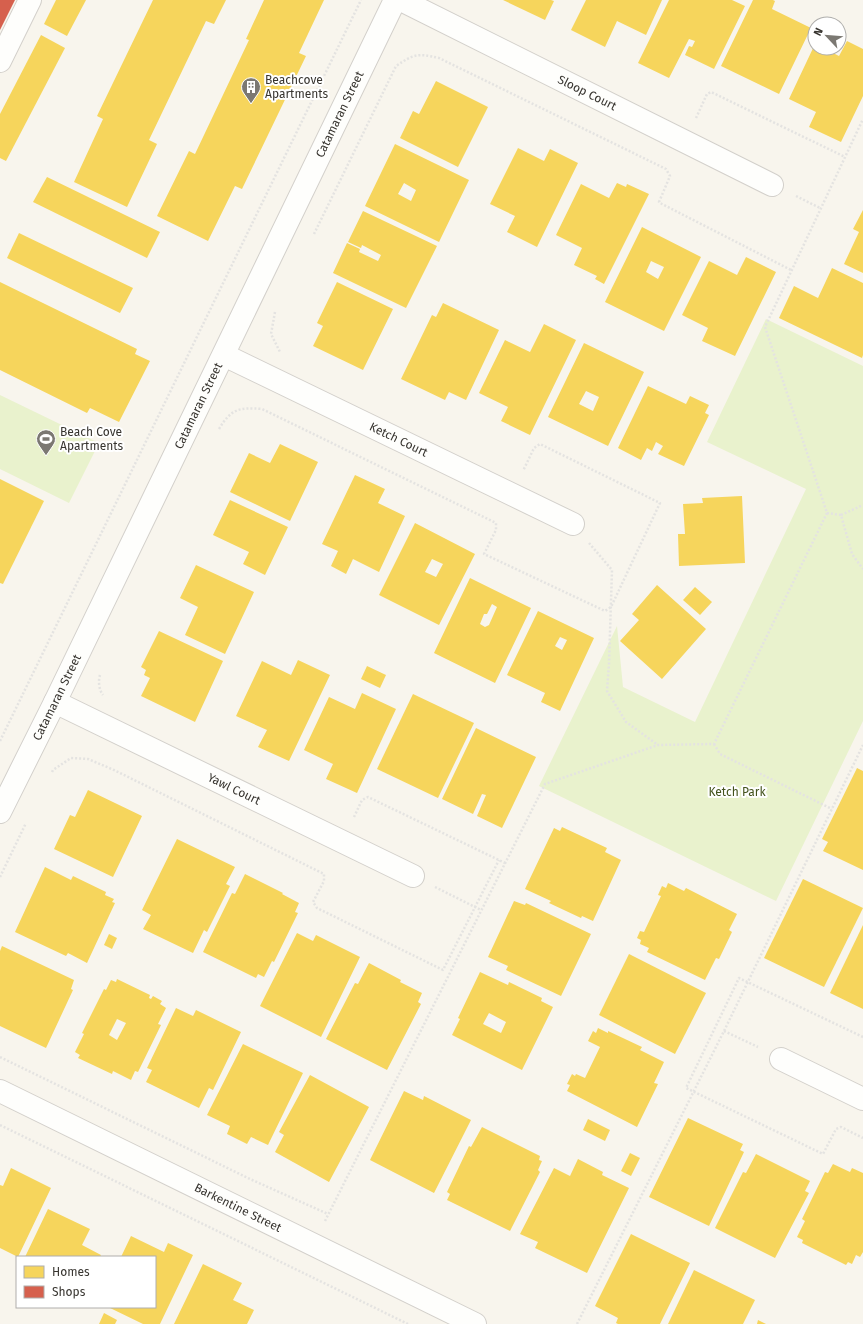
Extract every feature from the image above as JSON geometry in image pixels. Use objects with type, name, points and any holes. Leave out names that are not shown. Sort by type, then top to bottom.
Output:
[{"type":"street","points":[[0,61],[30,0]]},
{"type":"street","name":"Catamaran Street","points":[[0,812],[224,355],[395,0]]},
{"type":"street","name":"Sloop Court","points":[[401,0],[772,185]]},
{"type":"street","name":"Ketch Court","points":[[224,355],[573,524]]},
{"type":"street","name":"Yawl Court","points":[[55,702],[413,876]]},
{"type":"street","points":[[781,1059],[863,1099]]},
{"type":"street","name":"Barkentine Street","points":[[0,1091],[475,1324]]},
{"type":"path","points":[[0,741],[361,0]]},
{"type":"path","points":[[691,121],[695,120],[707,94],[711,92],[845,157]]},
{"type":"path","points":[[714,744],[828,514],[765,327],[863,119]]},
{"type":"path","points":[[828,514],[841,515],[863,505]]},
{"type":"path","points":[[841,515],[852,554],[863,569]]},
{"type":"path","points":[[573,524],[612,570],[607,692],[626,722],[658,745]]},
{"type":"path","points":[[313,1244],[545,784],[658,745],[714,744]]},
{"type":"path","points":[[714,744],[720,754],[832,808]]},
{"type":"path","points":[[577,1324],[724,1030],[863,745]]},
{"type":"path","points":[[50,776],[53,770],[71,758],[88,759],[114,770],[324,874],[324,881],[313,902],[317,908],[443,970],[499,860]]},
{"type":"path","points":[[0,877],[30,817]]},
{"type":"path","points":[[413,876],[481,910]]},
{"type":"path","points":[[724,1030],[781,1059]]},
{"type":"path","points":[[0,1058],[328,1214]]},
{"type":"path","points":[[0,1125],[408,1324]]},
{"type":"green space","name":"Ketch Park","points":[[766,319],[863,366],[863,721],[776,901],[539,786],[617,626],[623,687],[695,722],[806,489],[707,442]]},
{"type":"green space","name":"Beach Cove Apartments","points":[[0,395],[99,443],[69,503],[0,469]]},
{"type":"building: Homes","points":[[56,0],[86,0],[67,36],[44,24]]},
{"type":"building: Homes","points":[[153,0],[226,0],[214,24],[206,21],[149,140],[157,144],[127,207],[74,182],[103,119],[97,116]]},
{"type":"building: Homes","name":"Beachcove Apartments","points":[[264,0],[324,0],[299,53],[306,56],[242,189],[235,186],[208,241],[157,216],[189,151],[195,154],[249,40],[246,39]]},
{"type":"building: Homes","points":[[503,0],[551,0],[554,1],[545,20]]},
{"type":"building: Homes","points":[[586,0],[662,0],[646,35],[617,21],[605,47],[571,30]]},
{"type":"building: Homes","points":[[669,0],[732,0],[745,6],[714,69],[685,55],[689,46],[692,47],[695,41],[689,39],[669,78],[638,63]]},
{"type":"building: Homes","points":[[753,0],[773,0],[775,1],[772,9],[807,26],[807,36],[779,94],[721,66]]},
{"type":"building: Homes","points":[[41,35],[65,48],[6,161],[0,158],[0,114]]},
{"type":"building: Homes","points":[[847,41],[863,49],[863,96],[841,142],[809,127],[816,112],[789,99],[809,56],[847,56]]},
{"type":"building: Homes","points":[[436,81],[488,107],[458,167],[400,138],[413,111],[419,114]]},
{"type":"building: Homes","points":[[395,144],[469,180],[439,242],[365,206]],"holes":[[[404,183],[416,190],[411,201],[398,194]]]},
{"type":"building: Homes","points":[[518,148],[544,161],[550,149],[578,163],[537,247],[507,232],[515,216],[490,204]]},
{"type":"building: Homes","points":[[47,177],[160,232],[147,258],[33,202]]},
{"type":"building: Homes","points":[[617,183],[626,187],[627,184],[649,194],[604,284],[595,279],[597,276],[574,265],[582,248],[556,235],[581,184],[609,198]]},
{"type":"building: Homes","points":[[863,210],[863,273],[844,264],[859,232],[853,229]]},
{"type":"building: Homes","points":[[363,211],[437,246],[406,308],[333,273],[347,243],[360,249],[359,252],[378,261],[381,255],[362,245],[361,248],[348,242]]},
{"type":"building: Homes","points":[[642,227],[701,257],[664,331],[605,302]],"holes":[[[651,261],[664,267],[658,279],[646,272]]]},
{"type":"building: Homes","points":[[19,233],[133,288],[120,313],[7,258]]},
{"type":"building: Homes","points":[[746,257],[776,272],[735,356],[702,341],[708,328],[682,315],[709,261],[737,275]]},
{"type":"building: Homes","points":[[832,268],[863,283],[862,358],[779,318],[794,286],[818,298]]},
{"type":"building: Homes","points":[[0,282],[137,349],[135,354],[150,361],[119,422],[90,408],[87,413],[0,370]]},
{"type":"building: Homes","points":[[337,282],[393,309],[363,370],[313,346],[323,326],[317,323]]},
{"type":"building: Homes","points":[[443,303],[499,330],[466,400],[449,392],[445,400],[401,379],[432,315],[436,317]]},
{"type":"building: Homes","points":[[544,324],[576,340],[530,435],[501,421],[508,407],[479,393],[505,340],[530,352]]},
{"type":"building: Homes","points":[[584,343],[644,372],[608,446],[548,417]],"holes":[[[586,391],[599,397],[593,411],[579,404]]]},
{"type":"building: Homes","points":[[648,386],[686,404],[690,396],[709,405],[705,413],[709,415],[684,466],[658,454],[663,446],[656,442],[652,451],[647,448],[641,460],[618,448]]},
{"type":"building: Homes","points":[[280,444],[318,462],[290,521],[230,492],[249,453],[270,463]]},
{"type":"building: Homes","points":[[355,475],[385,489],[378,503],[405,516],[379,572],[353,559],[346,574],[331,566],[338,551],[322,544]]},
{"type":"building: Homes","points":[[0,479],[44,501],[3,584],[0,583]]},
{"type":"building: Homes","points":[[742,496],[745,563],[679,566],[678,534],[685,534],[683,504],[703,503],[702,498]]},
{"type":"building: Homes","points":[[230,500],[288,527],[265,575],[243,564],[249,552],[213,535]]},
{"type":"building: Homes","points":[[415,523],[475,554],[439,625],[379,595]],"holes":[[[432,559],[443,564],[436,577],[425,572]]]},
{"type":"building: Homes","points":[[196,565],[254,592],[225,654],[185,635],[198,607],[180,598]]},
{"type":"building: Homes","points":[[470,578],[531,608],[495,683],[434,653]],"holes":[[[492,604],[497,607],[489,625],[485,627],[480,624],[484,614],[487,614]]]},
{"type":"building: Homes","points":[[657,585],[706,629],[662,679],[620,641],[639,620],[632,614]]},
{"type":"building: Homes","points":[[695,587],[712,602],[700,615],[683,600]]},
{"type":"building: Homes","points":[[538,611],[594,638],[560,711],[541,702],[545,693],[507,675]],"holes":[[[560,637],[567,640],[562,650],[555,646]]]},
{"type":"building: Homes","points":[[159,631],[223,661],[195,722],[141,696],[150,678],[144,675],[146,670],[141,667]]},
{"type":"building: Homes","points":[[298,660],[330,675],[289,761],[258,747],[267,730],[236,716],[262,661],[291,675]]},
{"type":"building: Homes","points":[[367,666],[386,675],[380,688],[361,679]]},
{"type":"building: Homes","points":[[362,693],[396,709],[357,793],[326,779],[333,764],[304,750],[329,697],[355,709]]},
{"type":"building: Homes","points":[[413,694],[474,723],[438,798],[377,769]]},
{"type":"building: Homes","points":[[476,728],[536,757],[502,828],[477,816],[486,795],[482,794],[473,814],[442,799]]},
{"type":"building: Homes","points":[[857,768],[863,771],[863,870],[823,851],[828,842],[822,839]]},
{"type":"building: Homes","points":[[88,790],[142,816],[113,877],[54,849],[70,815],[75,817]]},
{"type":"building: Homes","points":[[562,827],[607,848],[605,852],[621,860],[593,921],[582,916],[581,918],[549,903],[551,901],[525,889],[554,828],[560,831]]},
{"type":"building: Homes","points":[[177,839],[235,867],[226,884],[230,886],[207,932],[204,930],[193,953],[143,929],[151,915],[142,910]]},
{"type":"building: Homes","points":[[45,867],[71,880],[73,876],[106,892],[105,895],[114,899],[112,902],[115,903],[87,963],[68,953],[66,956],[15,932]]},
{"type":"building: Homes","points":[[245,874],[283,893],[282,894],[299,903],[295,912],[298,913],[274,962],[272,961],[264,977],[258,974],[256,978],[203,952],[232,893],[235,894]]},
{"type":"building: Homes","points":[[803,879],[863,908],[824,987],[764,958]]},
{"type":"building: Homes","points":[[668,883],[684,891],[686,888],[737,914],[729,930],[732,932],[719,959],[716,958],[705,980],[647,952],[649,948],[640,944],[641,940],[637,938],[640,931],[644,932],[661,896],[658,895],[662,886],[666,888]]},
{"type":"building: Homes","points":[[514,901],[525,905],[526,903],[591,934],[561,996],[506,970],[508,966],[488,957]]},
{"type":"building: Homes","points":[[863,925],[863,1009],[830,993]]},
{"type":"building: Homes","points":[[297,933],[313,941],[316,935],[360,957],[321,1037],[260,1006]]},
{"type":"building: Homes","points":[[109,934],[117,938],[112,949],[104,945]]},
{"type":"building: Homes","points":[[2,946],[74,980],[71,989],[73,990],[46,1048],[0,1026],[0,951]]},
{"type":"building: Homes","points":[[629,954],[706,993],[675,1054],[599,1015]]},
{"type":"building: Homes","points":[[369,963],[401,980],[400,982],[422,993],[418,1002],[421,1004],[387,1070],[326,1039],[355,983],[358,984]]},
{"type":"building: Homes","points":[[480,972],[508,985],[509,982],[542,998],[541,1001],[553,1007],[522,1070],[452,1035],[460,1019],[458,1018]],"holes":[[[489,1013],[506,1022],[501,1033],[483,1024]]]},
{"type":"building: Homes","points":[[117,979],[150,995],[149,998],[151,999],[153,996],[162,1001],[160,1004],[166,1008],[158,1024],[161,1025],[138,1072],[135,1071],[131,1080],[113,1071],[112,1074],[78,1058],[80,1055],[75,1052],[84,1034],[82,1033],[104,989],[106,990],[111,980],[116,982]],"holes":[[[117,1019],[126,1023],[117,1040],[109,1035]]]},
{"type":"building: Homes","points":[[176,1008],[193,1016],[196,1010],[241,1032],[213,1090],[209,1088],[199,1108],[146,1082],[152,1070],[147,1068]]},
{"type":"building: Homes","points":[[598,1028],[608,1033],[608,1031],[642,1047],[640,1050],[664,1062],[654,1083],[658,1084],[637,1127],[567,1091],[570,1085],[567,1084],[572,1074],[585,1078],[600,1047],[588,1041],[593,1031],[596,1033]]},
{"type":"building: Homes","points":[[243,1044],[303,1073],[268,1145],[251,1137],[247,1144],[227,1134],[230,1126],[207,1115]]},
{"type":"building: Homes","points":[[310,1075],[369,1107],[329,1182],[275,1152],[284,1135],[279,1132]]},
{"type":"building: Homes","points":[[404,1091],[423,1100],[424,1096],[471,1120],[434,1193],[370,1160]]},
{"type":"building: Homes","points":[[688,1118],[743,1144],[740,1150],[744,1152],[709,1226],[649,1197]]},
{"type":"building: Homes","points":[[588,1119],[610,1130],[605,1141],[583,1130]]},
{"type":"building: Homes","points":[[482,1127],[540,1156],[539,1160],[542,1161],[538,1170],[540,1172],[510,1231],[447,1200],[450,1194],[447,1192],[469,1146],[471,1147]]},
{"type":"building: Homes","points":[[630,1153],[640,1158],[631,1176],[621,1171]]},
{"type":"building: Homes","points":[[756,1154],[810,1181],[805,1191],[809,1193],[775,1258],[715,1228],[743,1172],[746,1173]]},
{"type":"building: Homes","points":[[578,1159],[603,1172],[602,1175],[629,1188],[587,1273],[535,1248],[538,1242],[520,1234],[554,1168],[570,1176]]},
{"type":"building: Homes","points":[[833,1164],[850,1172],[852,1168],[863,1173],[863,1252],[860,1257],[856,1255],[852,1264],[848,1262],[846,1265],[802,1243],[803,1240],[797,1237],[805,1221],[802,1219],[825,1172],[828,1173]]},
{"type":"building: Homes","points":[[11,1168],[51,1188],[18,1256],[0,1248],[0,1185],[3,1186]]},
{"type":"building: Homes","points":[[48,1209],[90,1229],[82,1245],[101,1255],[100,1256],[25,1256]]},
{"type":"building: Homes","points":[[631,1234],[690,1263],[660,1324],[618,1324],[616,1323],[618,1318],[595,1306]]},
{"type":"building: Homes","points":[[131,1236],[164,1252],[168,1243],[193,1255],[160,1324],[143,1324],[110,1308],[156,1308],[156,1256],[121,1256]]},
{"type":"building: Homes","points":[[203,1264],[242,1283],[233,1300],[254,1310],[247,1324],[174,1324]]},
{"type":"building: Homes","points":[[694,1270],[755,1300],[743,1324],[668,1324]]},
{"type":"building: Homes","points":[[104,1313],[117,1320],[115,1324],[99,1324]]},
{"type":"building: Homes","points":[[758,1320],[766,1324],[757,1324]]},
{"type":"building: Shops","points":[[0,0],[15,0],[0,30]]},
{"type":"place","name":"Beachcove Apartments","points":[[251,104]]},
{"type":"place","name":"Beach Cove Apartments","points":[[46,456]]}]
